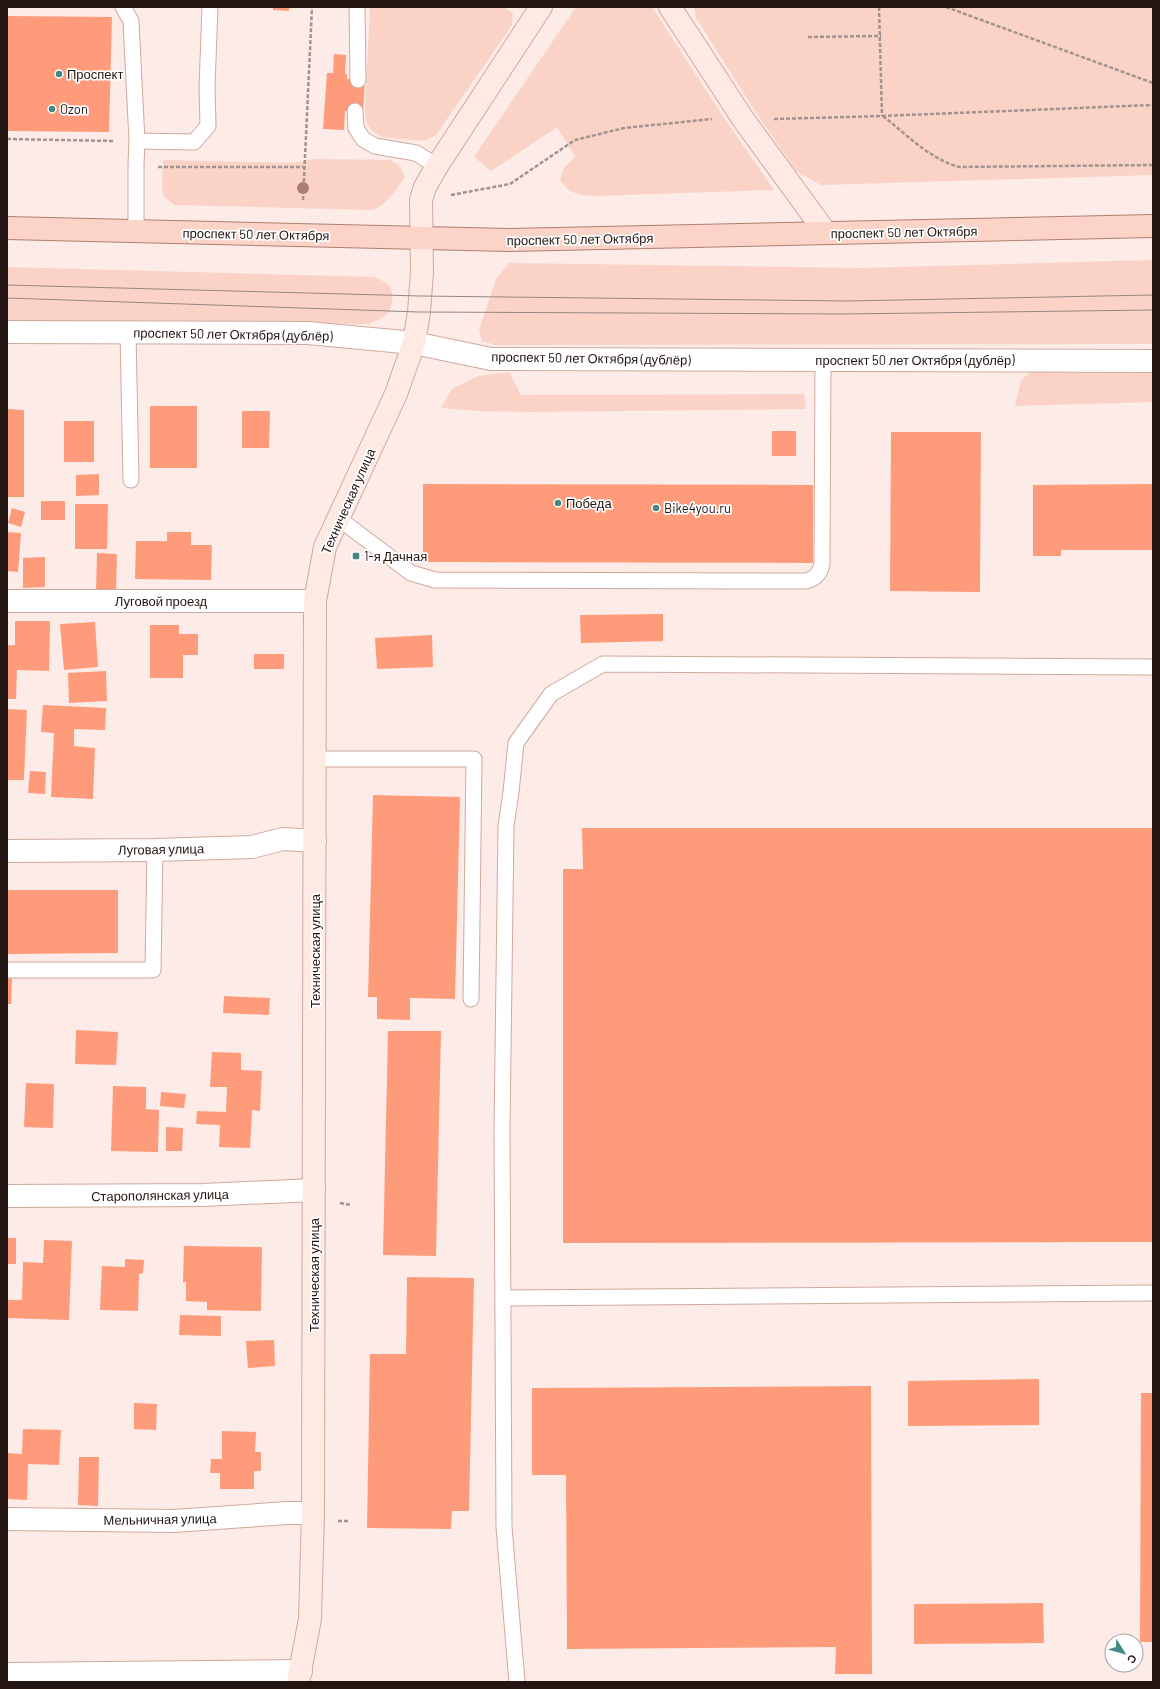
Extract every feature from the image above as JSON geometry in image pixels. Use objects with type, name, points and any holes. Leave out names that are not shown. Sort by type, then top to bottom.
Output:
[{"type":"main road","name":"Техническая улица","points":[[299,1676],[310,1618],[313,1513],[315,601],[325,547],[396,394],[414,343],[420,304],[422,238],[421,200],[425,187],[437,166],[541,7]]},
{"type":"main road","points":[[670,7],[743,119],[826,233]]},
{"type":"main road","name":"проспект 50 лет Октября","points":[[7,228],[509,240],[1153,226]]},
{"type":"street","name":"проспект 50 лет Октября (дублёр)","points":[[7,332],[308,333],[414,343],[492,359],[1153,361]]},
{"type":"street","name":"Луговой проезд","points":[[7,601],[315,601]]},
{"type":"street","name":"Луговая улица","points":[[7,851],[154,850],[252,847],[283,839],[315,841]]},
{"type":"street","name":"Старополянская улица","points":[[7,1196],[202,1195],[314,1190]]},
{"type":"street","name":"Мельничная улица","points":[[7,1519],[174,1521],[287,1513],[313,1513]]},
{"type":"street","points":[[7,1674],[299,1676]]},
{"type":"lane","points":[[123,7],[131,22],[137,141],[136,231]]},
{"type":"lane","points":[[137,141],[194,142],[208,126],[207,87],[210,7]]},
{"type":"lane","points":[[357,7],[358,80]]},
{"type":"lane","points":[[355,111],[356,128],[363,139],[375,146],[416,153],[437,166]]},
{"type":"lane","points":[[128,333],[131,480]]},
{"type":"lane","points":[[338,518],[411,573],[435,580],[811,580],[818,574],[822,563],[823,360]]},
{"type":"lane","points":[[517,1682],[504,1527],[502,1130],[506,826],[516,743],[552,694],[603,664],[1153,667]]},
{"type":"lane","points":[[315,759],[474,759],[471,999]]},
{"type":"lane","points":[[7,970],[153,970],[154,850]]},
{"type":"lane","points":[[503,1298],[1153,1293]]},
{"type":"path","points":[[303,200],[312,7]]},
{"type":"path","points":[[880,7],[882,116]]},
{"type":"path","points":[[946,7],[1153,83]]},
{"type":"path","points":[[808,37],[881,36]]},
{"type":"path","points":[[772,119],[1153,105]]},
{"type":"path","points":[[882,116],[936,158],[945,164],[959,168],[1153,165]]},
{"type":"path","points":[[449,196],[510,184],[575,140],[624,128],[717,119]]},
{"type":"path","points":[[7,139],[137,141]]},
{"type":"path","points":[[136,165],[161,167],[304,168]]},
{"type":"shaded area","points":[[370,7],[504,7],[513,14],[512,25],[436,135],[425,141],[382,137],[372,131],[366,122],[365,112]]},
{"type":"shaded area","points":[[576,7],[652,7],[724,118],[774,190],[594,196],[578,194],[566,187],[560,179],[564,168],[575,157],[557,127],[491,171],[474,157]]},
{"type":"shaded area","points":[[694,7],[1153,7],[1153,175],[821,185],[796,171],[755,111],[696,18]]},
{"type":"shaded area","points":[[314,159],[390,160],[399,165],[405,177],[387,200],[373,210],[174,205],[164,196],[162,188],[163,160],[293,163]]},
{"type":"shaded area","points":[[1153,260],[1153,344],[495,345],[482,341],[479,330],[496,279],[509,263],[863,268]]},
{"type":"shaded area","points":[[7,267],[373,277],[390,286],[392,299],[388,313],[368,324],[7,322]]},
{"type":"shaded area","points":[[1032,371],[1153,372],[1153,402],[1015,406],[1021,380]]},
{"type":"shaded area","points":[[509,372],[521,395],[804,394],[806,409],[527,412],[478,411],[441,408],[452,389],[478,376]]},
{"type":"building","points":[[273,7],[289,7],[289,11],[273,10]]},
{"type":"building","name":"Проспект","points":[[7,16],[112,17],[109,132],[7,131]]},
{"type":"building","points":[[334,54],[346,55],[345,74],[347,74],[347,79],[365,80],[363,112],[345,111],[344,130],[323,129],[327,73],[333,73]]},
{"type":"building","points":[[150,406],[197,406],[197,468],[150,468]]},
{"type":"building","points":[[7,409],[24,410],[24,497],[7,497]]},
{"type":"building","points":[[242,411],[270,411],[269,448],[242,448]]},
{"type":"building","points":[[64,421],[94,421],[94,462],[64,462]]},
{"type":"building","points":[[772,431],[796,431],[796,456],[772,456]]},
{"type":"building","points":[[891,432],[981,432],[980,592],[890,591]]},
{"type":"building","points":[[99,474],[99,495],[76,496],[76,475]]},
{"type":"building","points":[[423,484],[813,485],[813,563],[423,562]]},
{"type":"building","points":[[1153,484],[1153,550],[1061,550],[1061,556],[1033,556],[1033,485]]},
{"type":"building","points":[[41,501],[65,501],[65,520],[41,520]]},
{"type":"building","points":[[75,504],[108,504],[107,549],[75,549]]},
{"type":"building","points":[[12,508],[25,512],[21,527],[8,523]]},
{"type":"building","points":[[7,532],[21,533],[18,572],[7,571]]},
{"type":"building","points":[[167,532],[191,532],[191,545],[212,545],[211,580],[135,579],[136,541],[167,541]]},
{"type":"building","points":[[97,553],[117,554],[116,592],[96,592]]},
{"type":"building","points":[[45,557],[45,587],[23,588],[23,558]]},
{"type":"building","points":[[663,614],[663,641],[581,643],[580,615]]},
{"type":"building","points":[[15,621],[50,621],[49,671],[17,670],[16,699],[7,699],[7,645],[15,645]]},
{"type":"building","points":[[95,622],[98,667],[64,670],[60,624]]},
{"type":"building","points":[[150,625],[179,625],[179,634],[198,634],[198,655],[183,655],[183,678],[150,678]]},
{"type":"building","points":[[432,635],[433,667],[377,669],[375,638]]},
{"type":"building","points":[[254,654],[284,654],[284,669],[254,669]]},
{"type":"building","points":[[106,671],[107,701],[69,703],[68,673]]},
{"type":"building","points":[[43,705],[106,708],[105,730],[74,729],[74,746],[95,748],[93,799],[51,797],[54,733],[41,732]]},
{"type":"building","points":[[7,709],[27,710],[24,780],[7,780]]},
{"type":"building","points":[[30,771],[46,772],[45,794],[28,793]]},
{"type":"building","points":[[373,795],[460,797],[455,999],[410,998],[410,1020],[377,1019],[377,997],[368,997]]},
{"type":"building","points":[[582,828],[1153,828],[1153,1242],[563,1243],[563,869],[583,869]]},
{"type":"building","points":[[7,890],[118,890],[118,953],[7,954]]},
{"type":"building","points":[[7,978],[12,978],[11,1004],[7,1004]]},
{"type":"building","points":[[224,996],[270,998],[269,1015],[223,1013]]},
{"type":"building","points":[[76,1030],[118,1032],[116,1065],[75,1064]]},
{"type":"building","points":[[388,1031],[441,1031],[436,1256],[383,1255]]},
{"type":"building","points":[[212,1052],[241,1053],[241,1070],[262,1071],[260,1111],[252,1110],[250,1148],[219,1147],[220,1125],[196,1124],[197,1111],[226,1112],[227,1087],[210,1087]]},
{"type":"building","points":[[26,1083],[54,1084],[53,1128],[24,1127]]},
{"type":"building","points":[[113,1086],[146,1087],[146,1109],[159,1110],[158,1152],[111,1151]]},
{"type":"building","points":[[161,1092],[186,1094],[184,1108],[160,1106]]},
{"type":"building","points":[[166,1127],[183,1128],[182,1151],[166,1151]]},
{"type":"building","points":[[7,1238],[16,1238],[16,1264],[7,1264]]},
{"type":"building","points":[[44,1240],[72,1241],[69,1320],[7,1318],[7,1300],[22,1300],[23,1262],[43,1263]]},
{"type":"building","points":[[184,1246],[262,1247],[261,1311],[207,1310],[207,1302],[186,1301],[186,1282],[183,1282]]},
{"type":"building","points":[[125,1259],[144,1260],[143,1273],[139,1274],[138,1311],[100,1310],[102,1266],[125,1267]]},
{"type":"building","points":[[407,1277],[474,1278],[469,1511],[452,1511],[451,1529],[367,1528],[370,1354],[406,1354]]},
{"type":"building","points":[[180,1315],[221,1316],[221,1336],[179,1335]]},
{"type":"building","points":[[274,1340],[275,1366],[248,1368],[246,1341]]},
{"type":"building","points":[[1039,1379],[1039,1425],[908,1426],[908,1381]]},
{"type":"building","points":[[871,1386],[872,1674],[835,1674],[836,1647],[567,1649],[566,1475],[532,1475],[532,1388]]},
{"type":"building","points":[[1141,1393],[1153,1393],[1153,1642],[1144,1642],[1144,1633],[1140,1633]]},
{"type":"building","points":[[134,1403],[157,1404],[156,1430],[134,1429]]},
{"type":"building","points":[[23,1429],[61,1430],[59,1465],[28,1464],[27,1500],[7,1499],[7,1453],[22,1454]]},
{"type":"building","points":[[222,1431],[256,1432],[255,1452],[261,1452],[261,1471],[254,1471],[254,1489],[220,1489],[220,1473],[210,1473],[211,1459],[222,1459]]},
{"type":"building","points":[[79,1457],[99,1457],[98,1506],[78,1505]]},
{"type":"building","points":[[1043,1603],[1044,1643],[914,1644],[914,1604]]},
{"type":"tram line","points":[[7,285],[420,296],[847,301],[1153,295]]},
{"type":"tram line","points":[[7,298],[419,312],[844,314],[1153,310]]},
{"type":"place","name":"Проспект","points":[[59,74]]},
{"type":"place","name":"Ozon","points":[[52,109]]},
{"type":"place","name":"Победа","points":[[558,503]]},
{"type":"place","name":"Bike4you.ru","points":[[656,508]]},
{"type":"place","name":"1-я Дачная","points":[[356,556]]}]
